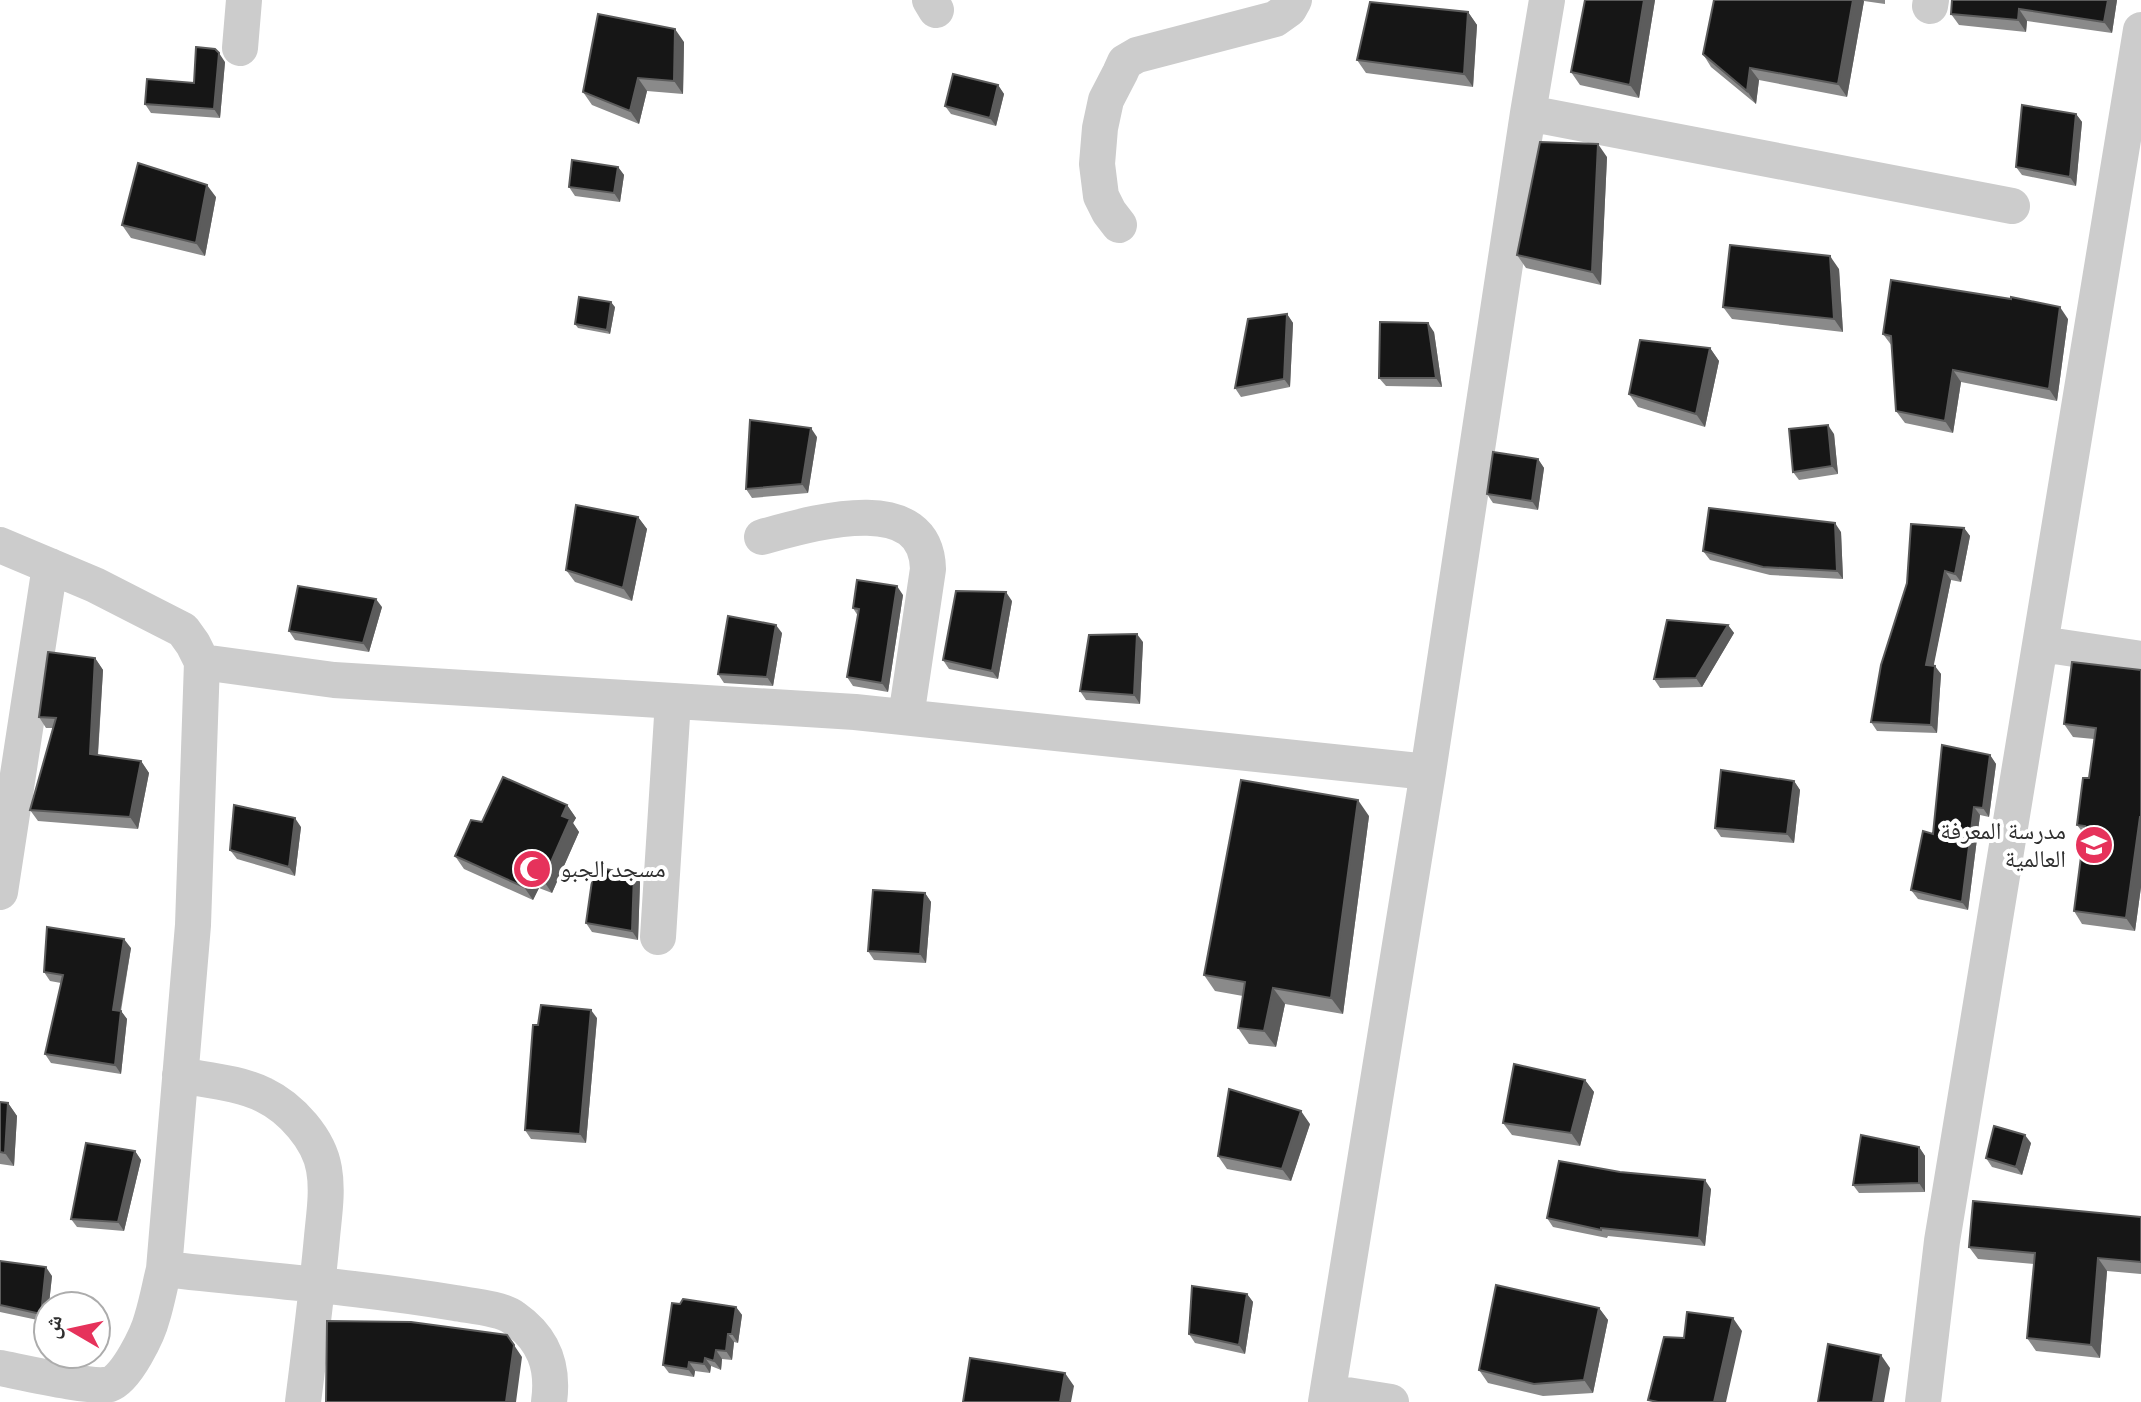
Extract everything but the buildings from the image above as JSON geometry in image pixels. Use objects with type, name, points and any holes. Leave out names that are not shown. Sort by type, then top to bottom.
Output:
[{"type":"street","points":[[240,48],[244,0]]},
{"type":"street","points":[[1119,225],[1101,196],[1097,164],[1106,100],[1125,62],[1137,55],[1275,19],[1289,9],[1294,0]]},
{"type":"street","points":[[1391,1402],[1327,1397],[1428,772],[1547,0]]},
{"type":"street","points":[[1923,1402],[1942,1241],[2141,30]]},
{"type":"street","points":[[1528,113],[2012,206]]},
{"type":"street","points":[[762,537],[842,518],[881,519],[907,526],[921,539],[928,556],[928,569],[906,717]]},
{"type":"street","points":[[0,545],[95,585],[183,630],[202,662],[193,925],[164,1269],[152,1321],[127,1368],[106,1394],[48,1377],[0,1368]]},
{"type":"street","points":[[0,892],[50,566]]},
{"type":"street","points":[[2041,644],[2141,659]]},
{"type":"street","points":[[202,662],[334,680],[855,712],[1428,772]]},
{"type":"street","points":[[658,937],[673,701]]},
{"type":"street","points":[[180,1075],[265,1095],[300,1123],[324,1167],[326,1196],[318,1286],[303,1402]]},
{"type":"street","points":[[164,1269],[419,1297],[512,1315],[540,1341],[550,1372],[549,1402]]},
{"type":"place","name":"مدرسة المعرفة العالمية","points":[[2094,845]]},
{"type":"place","name":"مسجد الجبو","points":[[532,869]]}]
